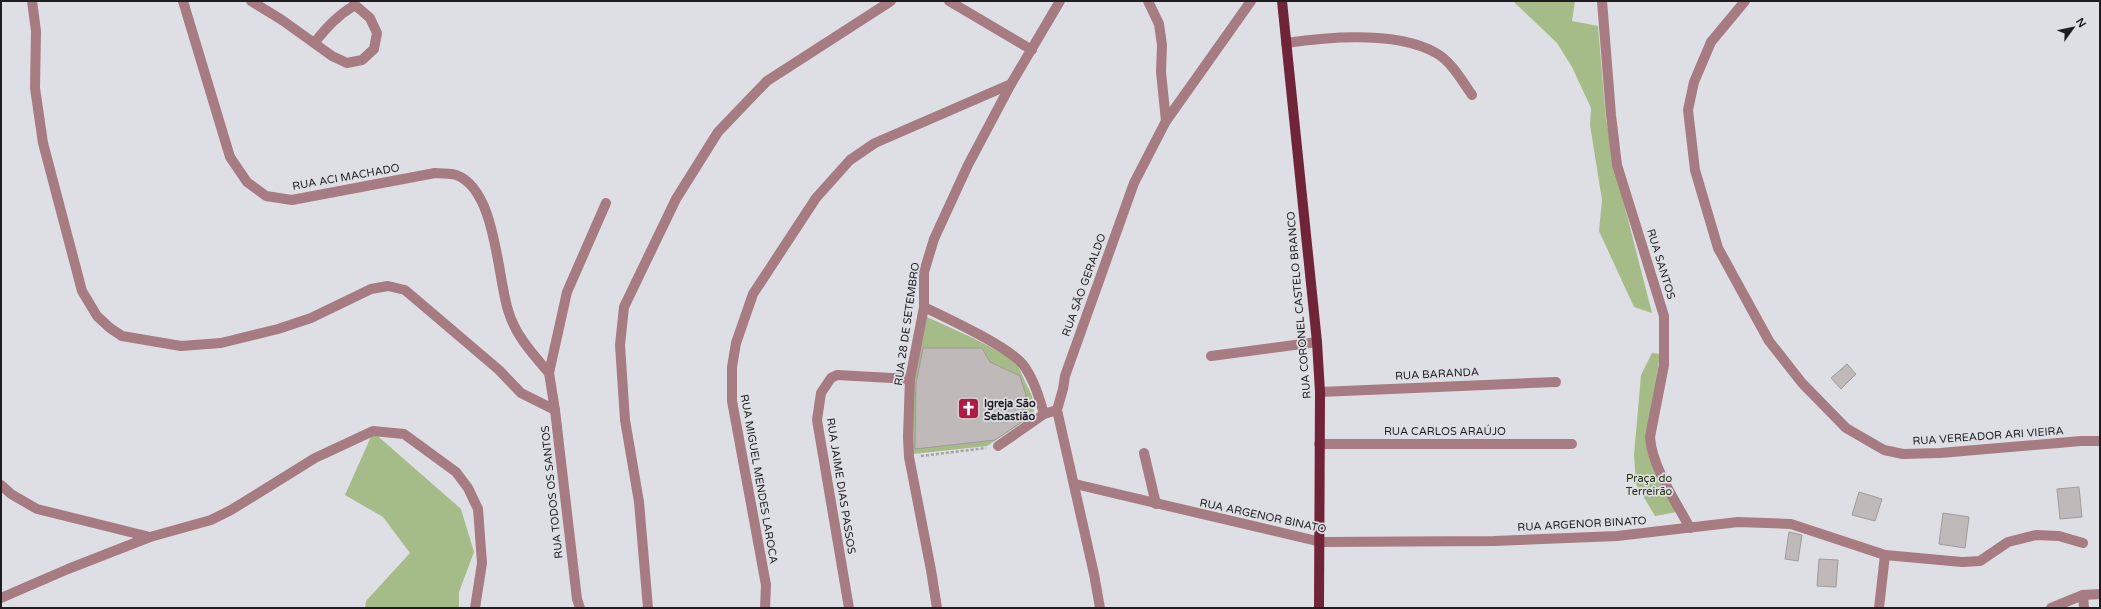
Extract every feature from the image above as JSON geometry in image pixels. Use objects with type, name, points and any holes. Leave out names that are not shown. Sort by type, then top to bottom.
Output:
[{"type":"main road","name":"RUA CORONEL CASTELO BRANCO","points":[[1282,1],[1317,342],[1320,392],[1318,444],[1321,542],[1319,608]]},
{"type":"street","points":[[32,1],[36,31],[35,88],[43,143],[82,291],[97,316],[110,328],[122,336],[181,346],[221,344],[278,329],[310,318],[371,289],[388,286],[405,290],[499,370],[521,393],[555,410]]},
{"type":"street","name":"RUA ACI MACHADO","points":[[183,1],[230,156],[247,182],[266,196],[292,200],[435,173],[457,176],[475,188],[487,211],[507,310],[516,334],[549,373]]},
{"type":"street","points":[[251,1],[315,42],[332,56],[346,63],[362,60],[374,49],[377,33],[370,18],[355,3],[328,25],[315,42]]},
{"type":"street","points":[[648,608],[639,502],[625,420],[620,345],[624,307],[676,199],[718,132],[767,81],[891,1]]},
{"type":"street","points":[[949,1],[1032,50]]},
{"type":"street","name":"RUA 28 DE SETEMBRO","points":[[937,608],[909,457],[910,380],[924,307],[924,272],[934,239],[968,165],[1011,84],[1060,1]]},
{"type":"street","points":[[1148,1],[1159,24],[1162,45],[1161,72],[1166,121]]},
{"type":"street","name":"RUA SÃO GERALDO","points":[[1057,410],[1064,389],[1064,376],[1134,183],[1166,121],[1251,1]]},
{"type":"street","name":"RUA SANTOS","points":[[1602,1],[1611,115],[1617,165],[1664,316],[1664,365],[1650,437],[1650,445],[1668,488],[1690,528]]},
{"type":"street","name":"RUA VEREADOR ARI VIEIRA","points":[[1745,1],[1711,42],[1694,82],[1688,110],[1695,170],[1718,248],[1769,340],[1802,383],[1846,428],[1884,450],[1897,453],[1940,453],[2081,441],[2100,441]]},
{"type":"street","points":[[1286,43],[1326,37],[1367,37],[1410,44],[1436,53],[1448,63],[1472,95]]},
{"type":"street","name":"RUA MIGUEL MENDES LAROCA","points":[[765,608],[766,585],[732,401],[732,366],[736,343],[753,294],[816,198],[850,160],[876,144],[1011,84]]},
{"type":"street","name":"RUA TODOS OS SANTOS","points":[[580,608],[577,600],[555,410],[549,373],[566,292],[606,203]]},
{"type":"street","points":[[924,307],[1002,348],[1024,365],[1037,389],[1044,414]]},
{"type":"street","points":[[1212,356],[1317,342]]},
{"type":"street","name":"RUA JAIME DIAS PASSOS","points":[[849,608],[817,420],[821,393],[832,378],[842,374],[910,380]]},
{"type":"street","name":"RUA BARANDA","points":[[1320,392],[1556,382]]},
{"type":"street","points":[[998,446],[1044,414],[1057,410],[1075,484],[1100,608]]},
{"type":"street","points":[[1,598],[68,569],[150,537],[211,520],[231,510],[315,458],[373,431],[404,434],[456,472],[468,488],[478,509],[482,563],[475,608]]},
{"type":"street","name":"RUA CARLOS ARAÚJO","points":[[1318,444],[1572,444]]},
{"type":"street","points":[[1144,453],[1156,504]]},
{"type":"street","name":"RUA ARGENOR BINATO","points":[[1075,484],[1321,542],[1494,541],[1609,536],[1738,522],[1791,524],[1885,555],[1962,562],[1980,561],[2008,542],[2036,535],[2059,536],[2083,543]]},
{"type":"street","points":[[1,485],[11,494],[37,510],[150,537]]},
{"type":"street","points":[[1879,608],[1885,555]]},
{"type":"street","points":[[2051,608],[2083,595],[2100,594]]},
{"type":"street","points":[[2083,595],[2084,608]]},
{"type":"path","points":[[909,457],[998,446]]},
{"type":"green space","points":[[1513,1],[1575,1],[1572,21],[1598,26],[1606,120],[1622,196],[1652,313],[1634,307],[1599,231],[1602,200],[1590,125],[1591,108],[1572,67],[1557,43]]},
{"type":"green space","name":"Igreja São Sebastião","points":[[927,317],[973,338],[1015,360],[1032,396],[1034,415],[987,446],[913,454],[913,384],[917,348]]},
{"type":"green space","name":"Praça do Terreirão","points":[[1652,353],[1660,354],[1648,443],[1677,512],[1655,516],[1636,484],[1634,455],[1641,375]]},
{"type":"green space","points":[[373,432],[461,509],[474,552],[459,592],[459,608],[365,608],[366,601],[410,553],[383,517],[345,495]]},
{"type":"building","name":"Igreja São Sebastião","points":[[923,348],[982,348],[990,362],[1020,376],[1026,395],[1020,423],[995,440],[915,449],[916,384]]},
{"type":"building","points":[[1847,364],[1856,374],[1841,389],[1831,378]]},
{"type":"building","points":[[2079,487],[2082,517],[2060,519],[2057,489]]},
{"type":"building","points":[[1859,492],[1882,499],[1875,521],[1852,515]]},
{"type":"building","points":[[1943,513],[1969,517],[1965,548],[1939,544]]},
{"type":"building","points":[[1789,532],[1802,535],[1798,561],[1785,559]]},
{"type":"building","points":[[1819,559],[1838,560],[1836,587],[1817,586]]},
{"type":"place","name":"Igreja São Sebastião","points":[[969,409]]}]
